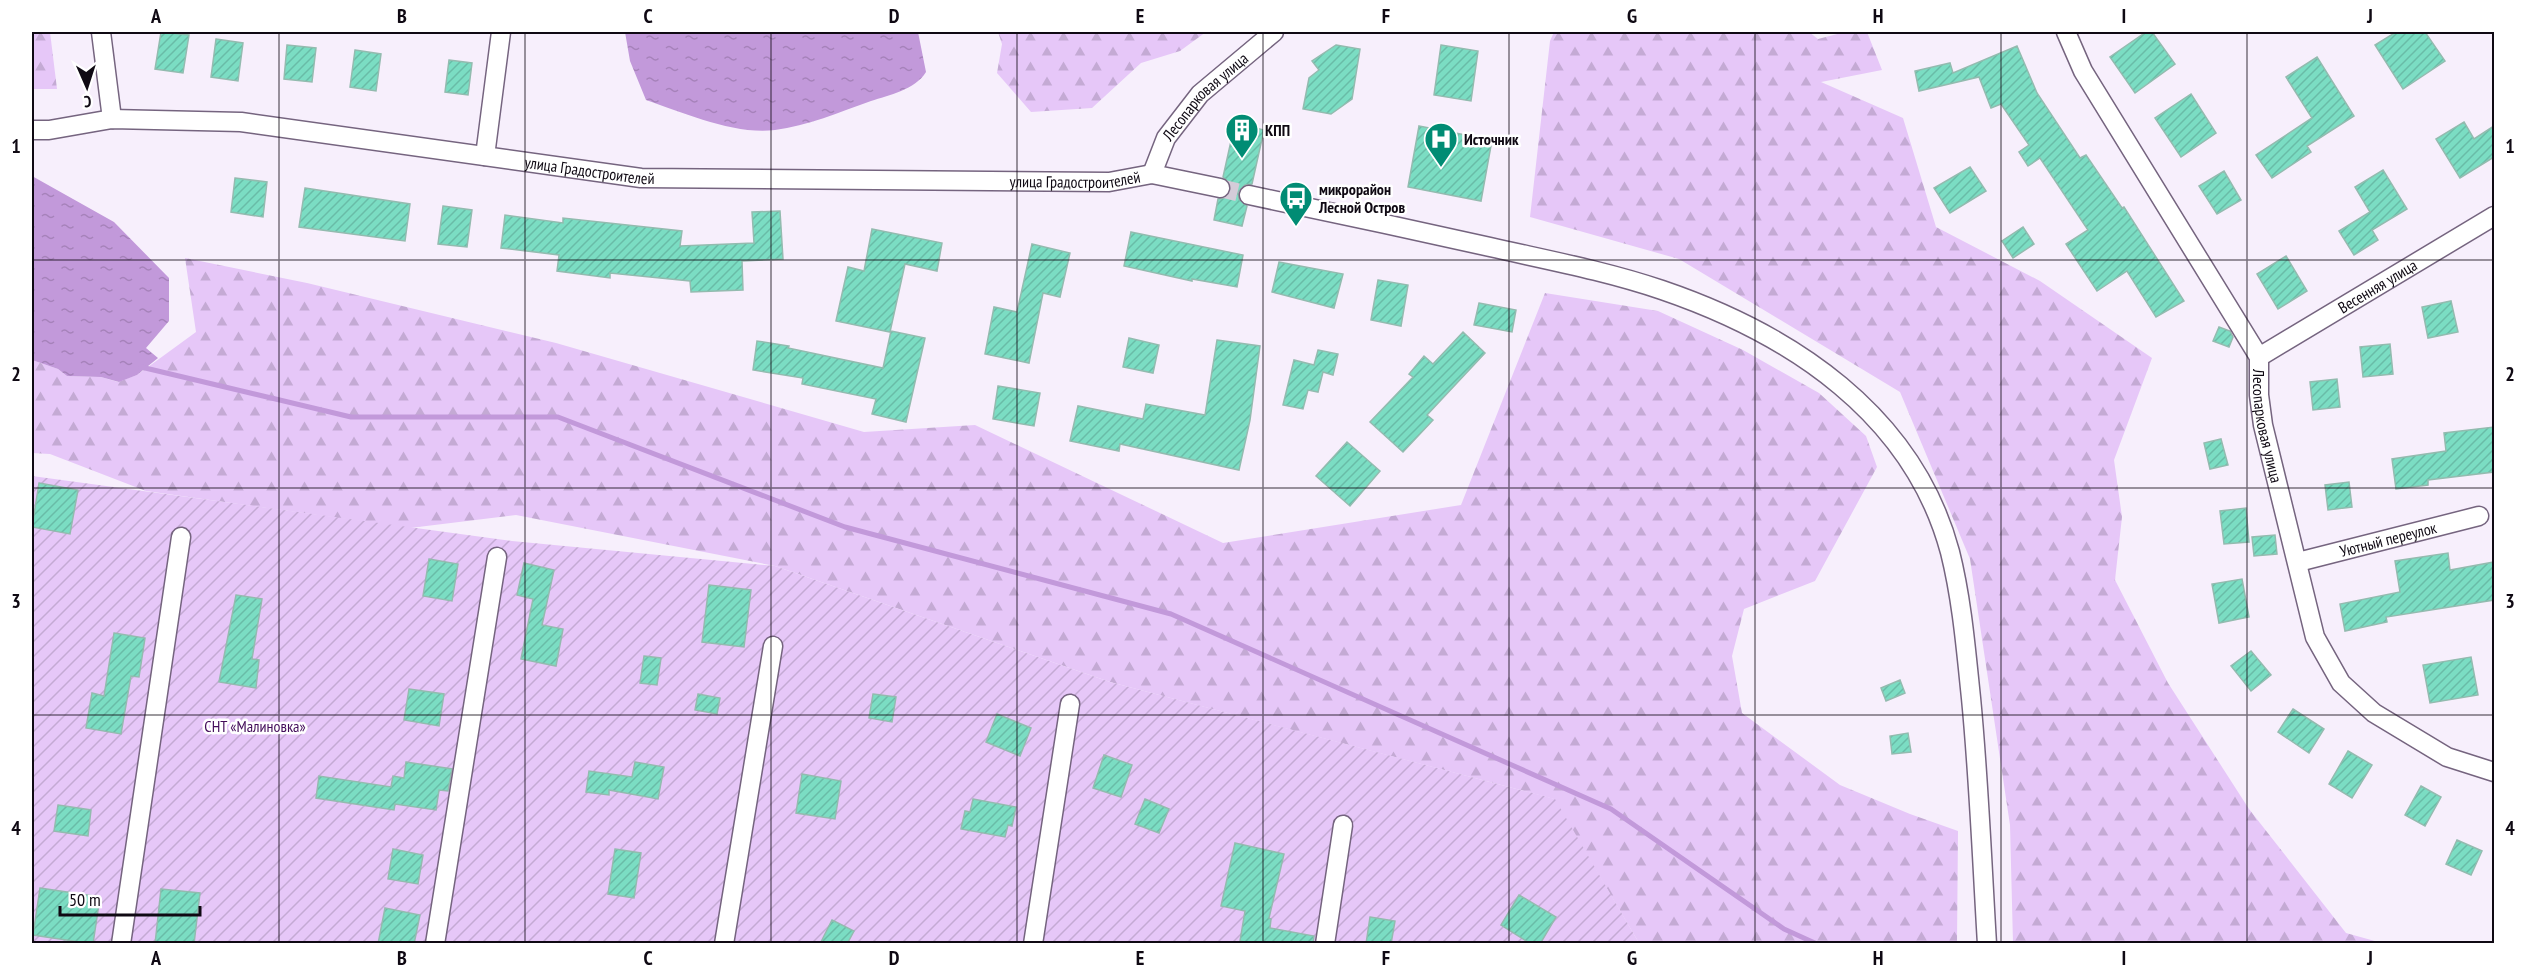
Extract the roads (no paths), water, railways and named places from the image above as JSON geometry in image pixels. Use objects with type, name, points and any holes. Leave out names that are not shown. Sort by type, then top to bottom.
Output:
[{"type":"street","points":[[101,32],[112,119]]},
{"type":"street","points":[[485,156],[501,32]]},
{"type":"street","name":"Лесопарковая улица","points":[[1152,174],[1166,138],[1200,94],[1274,32]]},
{"type":"street","name":"Лесопарковая улица","points":[[2066,32],[2083,71],[2259,357],[2259,395],[2263,425],[2315,637],[2341,683],[2374,713],[2446,757],[2494,772]]},
{"type":"street","name":"улица Градостроителей","points":[[32,130],[49,130],[112,119],[240,122],[641,178],[1109,182],[1152,174]]},
{"type":"street","points":[[1152,174],[1221,188]]},
{"type":"street","points":[[1249,195],[1598,271],[1664,291],[1762,335],[1821,369],[1863,404],[1899,446],[1914,469],[1949,550],[1959,600],[1978,771],[1987,944]]},
{"type":"street","name":"Весенняя улица","points":[[2259,357],[2494,216]]},
{"type":"street","name":"Уютный переулок","points":[[2298,562],[2479,516]]},
{"type":"street","points":[[121,944],[181,537]]},
{"type":"street","points":[[435,944],[497,557]]},
{"type":"street","points":[[724,944],[773,646]]},
{"type":"street","points":[[1033,944],[1070,704]]},
{"type":"street","points":[[1324,944],[1343,825]]},
{"type":"water","points":[[625,32],[918,32],[926,72],[909,88],[811,122],[775,130],[743,129],[709,122],[646,100],[630,61]]},
{"type":"water","points":[[32,176],[114,222],[169,278],[169,321],[146,348],[158,358],[137,375],[119,382],[101,377],[67,376],[58,369],[32,360]]},
{"type":"waterway","points":[[141,367],[351,417],[558,417],[845,527],[1171,614],[1611,809],[1784,929],[1817,944]]},
{"type":"tunnel","points":[[1220,188],[1249,195]]},
{"type":"place","name":"КПП","points":[[1242,159]]},
{"type":"place","name":"Источник","points":[[1441,168]]},
{"type":"place","name":"микрорайон Лесной Остров","points":[[1296,227]]},
{"type":"park label","name":"СНТ «Малиновка»","points":[[255,726]]}]
